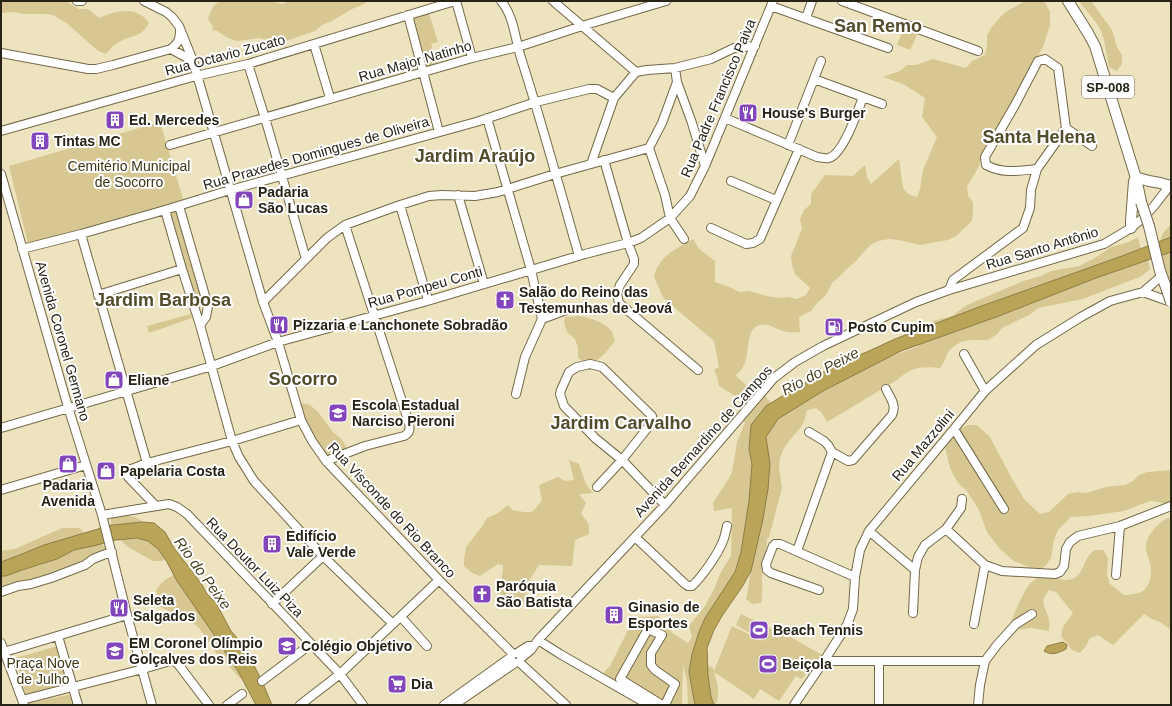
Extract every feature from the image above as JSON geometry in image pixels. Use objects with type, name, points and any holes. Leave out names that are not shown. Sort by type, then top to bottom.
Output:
[{"type":"main road","name":"SP-008","points":[[1068,1],[1095,46],[1137,182],[1161,274],[1171,302]]},
{"type":"main road","points":[[1131,228],[1134,181],[1158,181],[1170,185]]},
{"type":"street","points":[[76,1],[82,1]]},
{"type":"street","points":[[1,53],[88,69],[96,69],[171,49],[180,39],[179,26],[166,12],[144,1]]},
{"type":"street","points":[[455,1],[472,58]]},
{"type":"street","name":"Rua Octavio Zucato","points":[[1,131],[196,76],[248,64],[455,1]]},
{"type":"street","points":[[501,1],[506,6],[510,15],[579,256]]},
{"type":"street","points":[[552,1],[636,72]]},
{"type":"street","name":"Rua Major Natinho","points":[[170,145],[472,58],[518,47],[666,1]]},
{"type":"street","points":[[806,18],[812,1]]},
{"type":"street","points":[[842,1],[978,50]]},
{"type":"street","points":[[772,4],[888,48]]},
{"type":"street","name":"Rua Padre Francisco Paiva","points":[[579,256],[641,238],[670,218],[690,196],[705,166],[772,4]]},
{"type":"street","points":[[408,15],[439,132]]},
{"type":"street","name":"Rua Visconde do Rio Branco","points":[[179,26],[193,61],[196,76],[214,132],[263,302],[278,342],[302,420],[312,441],[326,461],[439,580],[516,658],[566,705]]},
{"type":"street","points":[[314,44],[330,98]]},
{"type":"street","points":[[591,164],[614,98],[636,72],[675,68],[711,59],[734,48],[755,46]]},
{"type":"street","points":[[171,49],[193,61]]},
{"type":"street","points":[[949,290],[953,280],[1023,228],[1030,208],[1031,190],[1037,169],[1066,128],[1058,68],[1046,59],[1038,61],[985,157],[986,165],[996,170],[1015,171],[1037,169]]},
{"type":"street","points":[[788,143],[821,61]]},
{"type":"street","points":[[248,64],[266,118],[306,259]]},
{"type":"street","points":[[675,68],[677,82],[692,123],[705,166]]},
{"type":"street","points":[[814,78],[882,104]]},
{"type":"street","points":[[677,82],[662,123],[650,148],[670,218],[684,239]]},
{"type":"street","name":"Rua Praxedes Domingues de Oliveira","points":[[22,249],[81,234],[230,190],[439,132],[536,102],[589,89],[597,89],[614,98]]},
{"type":"street","points":[[725,118],[788,143],[817,157],[829,158],[837,153],[842,146],[863,97]]},
{"type":"street","points":[[487,118],[531,270],[542,319],[525,357],[516,394]]},
{"type":"street","points":[[1066,128],[1092,146]]},
{"type":"street","points":[[263,302],[327,238],[345,225],[429,196],[442,194],[476,196],[508,190],[556,174],[650,148]]},
{"type":"street","points":[[711,228],[746,244],[753,243],[760,239],[799,149]]},
{"type":"street","points":[[604,160],[634,259],[634,264],[625,275],[620,285],[617,294],[619,303],[698,370]]},
{"type":"street","name":"Avenida Coronel Germano","points":[[1,174],[68,407],[102,517],[152,705]]},
{"type":"street","points":[[731,181],[776,200]]},
{"type":"street","name":"Rua Santo Antônio","points":[[949,290],[1104,244],[1131,228],[1144,217],[1170,185]]},
{"type":"street","points":[[458,196],[484,284]]},
{"type":"street","points":[[400,205],[428,300]]},
{"type":"street","points":[[179,206],[208,306],[201,320]]},
{"type":"street","points":[[165,210],[182,269],[201,320],[212,366],[238,457],[254,481],[323,556],[393,624]]},
{"type":"street","points":[[326,461],[365,446],[404,436],[408,434],[410,430],[345,225]]},
{"type":"street","points":[[81,234],[147,463]]},
{"type":"street","name":"Rua Pompeu Conti","points":[[1,428],[68,407],[212,366],[278,342],[579,256]]},
{"type":"street","points":[[98,295],[182,269]]},
{"type":"street","name":"Rua Mazzolini","points":[[794,705],[847,625],[853,609],[855,577],[860,550],[870,529],[985,391],[1036,345],[1110,301],[1143,292],[1158,279],[1161,274]]},
{"type":"street","name":"Avenida Bernardino de Campos","points":[[444,705],[516,658],[531,650],[538,640],[665,505],[774,378],[795,362],[823,346],[916,302],[949,290]]},
{"type":"street","points":[[1143,292],[1171,302]]},
{"type":"street","points":[[542,319],[569,309]]},
{"type":"street","points":[[964,354],[985,391]]},
{"type":"street","points":[[597,487],[622,460],[653,421],[652,416],[602,367],[590,364],[577,367],[569,372],[560,394],[564,406],[595,438],[622,460],[665,505]]},
{"type":"street","points":[[809,432],[824,441],[832,452],[848,461],[854,460],[894,411],[894,405],[886,389]]},
{"type":"street","points":[[156,506],[128,477],[129,470],[147,463],[302,420]]},
{"type":"street","points":[[954,429],[1004,509]]},
{"type":"street","points":[[797,551],[832,452]]},
{"type":"street","points":[[1,490],[86,465]]},
{"type":"street","points":[[913,613],[918,557],[925,545],[946,529],[961,508],[962,499]]},
{"type":"street","name":"Rua Doutor Luiz Piza","points":[[102,517],[168,504],[177,507],[187,514],[340,674],[363,705]]},
{"type":"street","points":[[946,529],[985,565],[1002,571],[1055,574],[1060,572],[1064,566],[1066,549],[1070,542],[1078,536],[1120,526],[1171,506]]},
{"type":"street","points":[[635,537],[685,584],[692,586],[698,581],[715,556],[723,542],[727,526]]},
{"type":"street","points":[[1116,575],[1120,526]]},
{"type":"street","points":[[870,529],[916,567]]},
{"type":"street","points":[[819,590],[771,573],[767,570],[766,564],[773,546],[775,544],[780,544],[855,577]]},
{"type":"street","points":[[1,592],[51,578],[85,565],[93,559],[111,551]]},
{"type":"street","points":[[272,604],[323,556]]},
{"type":"street","points":[[974,624],[985,565]]},
{"type":"street","points":[[300,705],[340,674],[439,580]]},
{"type":"street","points":[[978,705],[985,661],[1016,624],[1032,614]]},
{"type":"street","points":[[3,653],[127,615]]},
{"type":"street","points":[[401,617],[426,646]]},
{"type":"street","points":[[538,640],[560,654],[618,683],[664,705],[675,684],[655,670],[651,665],[651,652],[662,635],[648,629],[618,683]]},
{"type":"street","points":[[58,636],[78,705]]},
{"type":"street","points":[[1,643],[3,653],[23,702],[174,661],[178,664],[209,705]]},
{"type":"street","points":[[262,681],[311,644]]},
{"type":"street","name":"Avenida Bernardino de Campos","points":[[454,705],[516,658]]},
{"type":"street","points":[[824,661],[985,661]]},
{"type":"street","points":[[879,661],[879,705]]},
{"type":"street","points":[[618,683],[644,704]]},
{"type":"street","points":[[227,705],[242,694]]},
{"type":"green space","points":[[1,1],[65,1],[79,9],[88,9],[99,18],[112,13],[126,11],[144,17],[149,23],[143,31],[117,43],[106,54],[98,51],[68,24],[53,15],[23,14],[14,12],[1,13]]},
{"type":"green space","points":[[219,1],[268,1],[283,4],[289,1],[368,1],[322,25],[315,31],[286,41],[276,42],[259,38],[237,41],[212,30],[213,27],[208,18],[213,7]]},
{"type":"green space","points":[[1025,1],[1043,1],[1050,12],[1050,25],[1044,44],[1012,110],[984,154],[977,170],[967,186],[968,196],[973,202],[972,221],[956,236],[948,240],[920,245],[889,239],[878,241],[870,245],[857,260],[832,283],[826,295],[811,311],[799,317],[800,332],[786,332],[764,324],[757,326],[753,330],[748,342],[744,364],[741,370],[735,375],[749,388],[745,397],[735,396],[719,386],[714,370],[719,367],[714,341],[663,297],[654,277],[656,269],[662,260],[670,253],[693,239],[699,249],[715,261],[715,282],[739,292],[749,291],[779,298],[788,297],[797,299],[806,295],[810,288],[795,274],[791,256],[802,229],[800,219],[804,210],[811,204],[811,194],[825,175],[853,176],[865,165],[867,177],[871,184],[899,159],[903,188],[908,194],[917,197],[920,189],[923,170],[937,137],[922,117],[925,98],[903,84],[883,77],[900,71],[907,65],[916,65],[933,59],[966,68],[972,61],[985,55],[987,36],[991,28],[1004,13]]},
{"type":"green space","points":[[1079,1],[1091,1],[1112,30],[1117,47],[1122,55],[1122,64],[1117,71],[1109,67],[1101,31]]},
{"type":"green space","points":[[429,13],[438,42],[431,44],[437,64],[424,68],[411,19]]},
{"type":"green space","points":[[904,28],[918,33],[910,50],[897,45]]},
{"type":"green space","name":"Cemitério Municipal de Socorro","points":[[160,122],[184,202],[28,244],[9,166]]},
{"type":"green space","points":[[179,211],[205,305],[196,307],[168,213]]},
{"type":"green space","points":[[1171,224],[1171,284],[1165,279],[1162,270],[1160,241],[1163,233]]},
{"type":"green space","points":[[1138,237],[1142,254],[1148,260],[1150,269],[1142,276],[1083,299],[1038,308],[1031,314],[1002,328],[996,335],[988,340],[971,340],[961,342],[948,352],[940,368],[922,367],[907,372],[897,380],[827,422],[822,413],[816,408],[807,410],[801,427],[784,448],[780,458],[779,467],[782,488],[769,537],[767,539],[762,577],[761,603],[752,604],[746,599],[760,491],[749,499],[741,563],[705,625],[700,705],[688,705],[687,682],[683,665],[682,705],[657,705],[604,674],[610,666],[635,616],[658,616],[672,628],[671,632],[688,643],[692,637],[689,626],[705,606],[721,572],[731,556],[732,508],[714,511],[713,503],[732,472],[737,442],[745,423],[743,420],[758,400],[765,396],[772,404],[786,407],[828,389],[823,381],[825,373],[837,360],[855,356],[864,352],[873,354],[880,359],[890,357],[919,346],[919,336],[924,328],[933,321],[952,316],[967,305],[1023,281],[1041,276],[1051,271],[1079,266],[1095,258],[1111,247],[1129,242]]},
{"type":"green space","points":[[191,314],[192,318],[149,333],[147,326]]},
{"type":"green space","points":[[579,316],[601,323],[609,329],[615,341],[603,355],[595,361],[584,361],[578,358],[578,348],[575,339],[567,332],[564,323],[565,317]]},
{"type":"green space","points":[[301,403],[310,405],[318,412],[333,432],[341,439],[350,454],[346,461],[336,462],[325,454],[308,429],[296,407]]},
{"type":"green space","points":[[968,425],[977,425],[990,437],[1024,499],[1040,514],[1049,512],[1068,494],[1077,492],[1086,493],[1106,487],[1125,485],[1133,481],[1139,475],[1147,472],[1171,470],[1171,506],[1150,501],[1124,511],[1071,517],[1058,530],[1054,540],[1051,558],[1039,571],[1014,561],[999,548],[987,532],[978,508],[966,490],[959,484],[950,468],[945,447],[960,429]]},
{"type":"green space","points":[[569,460],[579,464],[586,484],[593,493],[579,494],[586,503],[581,513],[589,525],[589,534],[575,540],[572,566],[539,565],[527,584],[526,600],[524,603],[516,604],[508,601],[500,594],[503,565],[498,564],[480,576],[472,573],[464,566],[466,547],[487,518],[498,513],[508,505],[512,510],[524,512],[531,512],[536,508],[542,500],[539,485],[558,477],[565,481],[574,480]]},
{"type":"green space","points":[[126,516],[135,517],[163,539],[169,555],[162,561],[153,561],[128,547],[115,535],[111,528],[111,518]]},
{"type":"green space","points":[[1171,517],[1171,630],[1160,622],[1144,614],[1113,645],[1098,635],[1090,638],[1080,653],[1072,650],[1061,636],[1063,627],[1073,613],[1056,592],[1049,590],[1043,602],[1048,615],[1049,631],[1032,628],[1014,630],[1009,627],[1023,594],[1033,581],[1043,577],[1066,580],[1073,579],[1080,573],[1086,560],[1094,550],[1103,550],[1108,558],[1107,575],[1110,584],[1124,595],[1142,592],[1150,580],[1151,573],[1146,544],[1150,534],[1158,525]]},
{"type":"green space","points":[[62,528],[80,528],[85,535],[1,563],[1,551],[15,549]]},
{"type":"green space","points":[[101,543],[107,549],[67,574],[62,579],[1,591],[1,574],[38,566],[77,549]]},
{"type":"green space","points":[[177,574],[250,684],[241,679],[215,652],[200,629],[187,617],[170,612],[161,607],[156,590],[165,580]]},
{"type":"green space","name":"Beiçola","points":[[741,614],[784,635],[782,639],[785,634],[824,656],[811,676],[806,673],[802,679],[796,676],[779,701],[760,689],[754,699],[714,672],[718,687],[718,696],[716,705],[709,705],[705,664],[713,668],[714,671],[732,626],[767,643],[736,625]]},
{"type":"green space","name":"Praça Nove de Julho","points":[[58,646],[70,687],[26,695],[15,658]]},
{"type":"green space","name":"Praça Nove de Julho","points":[[73,694],[76,705],[28,705],[27,703]]},
{"type":"shaded area","points":[[1171,237],[1171,252],[1096,278],[999,316],[901,351],[823,391],[778,419],[766,437],[770,464],[768,489],[751,571],[714,630],[707,648],[708,675],[711,697],[714,705],[695,705],[689,672],[692,654],[705,618],[735,572],[741,552],[749,501],[752,464],[749,449],[751,425],[766,406],[819,374],[895,339]]},
{"type":"shaded area","points":[[142,522],[154,523],[165,532],[174,548],[201,583],[207,594],[216,603],[231,631],[244,646],[262,681],[272,705],[256,705],[238,671],[177,581],[167,562],[159,550],[148,541],[137,538],[116,540],[74,550],[57,559],[6,576],[1,576],[1,562],[44,545],[104,526]]},
{"type":"shaded area","points":[[1063,642],[1067,645],[1066,649],[1058,653],[1052,654],[1044,651],[1047,646]]},
{"type":"place","name":"House's Burger","points":[[748,113]]},
{"type":"place","name":"Ed. Mercedes","points":[[115,120]]},
{"type":"place","name":"Tintas MC","points":[[40,141]]},
{"type":"place","name":"Padaria São Lucas","points":[[244,200]]},
{"type":"place","name":"Salão do Reino das Testemunhas de Jeová","points":[[505,300]]},
{"type":"place","name":"Pizzaria e Lanchonete Sobradão","points":[[279,325]]},
{"type":"place","name":"Posto Cupim","points":[[834,327]]},
{"type":"place","name":"Eliane","points":[[114,380]]},
{"type":"place","name":"Escola Estadual Narciso Pieroni","points":[[338,413]]},
{"type":"place","name":"Padaria Avenida","points":[[68,464]]},
{"type":"place","name":"Papelaria Costa","points":[[106,471]]},
{"type":"place","name":"Edifício Vale Verde","points":[[272,544]]},
{"type":"place","name":"Paróquia São Batista","points":[[482,594]]},
{"type":"place","name":"Seleta Salgados","points":[[119,608]]},
{"type":"place","name":"Ginasio de Esportes","points":[[614,615]]},
{"type":"place","name":"Beach Tennis","points":[[759,630]]},
{"type":"place","name":"Colégio Objetivo","points":[[287,646]]},
{"type":"place","name":"EM Coronel Olímpio Golçalves dos Reis","points":[[115,651]]},
{"type":"place","name":"Beiçola","points":[[768,664]]},
{"type":"place","name":"Dia","points":[[397,684]]},
{"type":"district","name":"San Remo","points":[[878,26]]},
{"type":"district","name":"Santa Helena","points":[[1039,137]]},
{"type":"district","name":"Jardim Araújo","points":[[475,156]]},
{"type":"district","name":"Jardim Barbosa","points":[[163,300]]},
{"type":"district","name":"Socorro","points":[[303,379]]},
{"type":"district","name":"Jardim Carvalho","points":[[621,423]]},
{"type":"water label","name":"Rio do Peixe","points":[[820,371]]},
{"type":"water label","name":"Rio do Peixe","points":[[203,573]]}]
